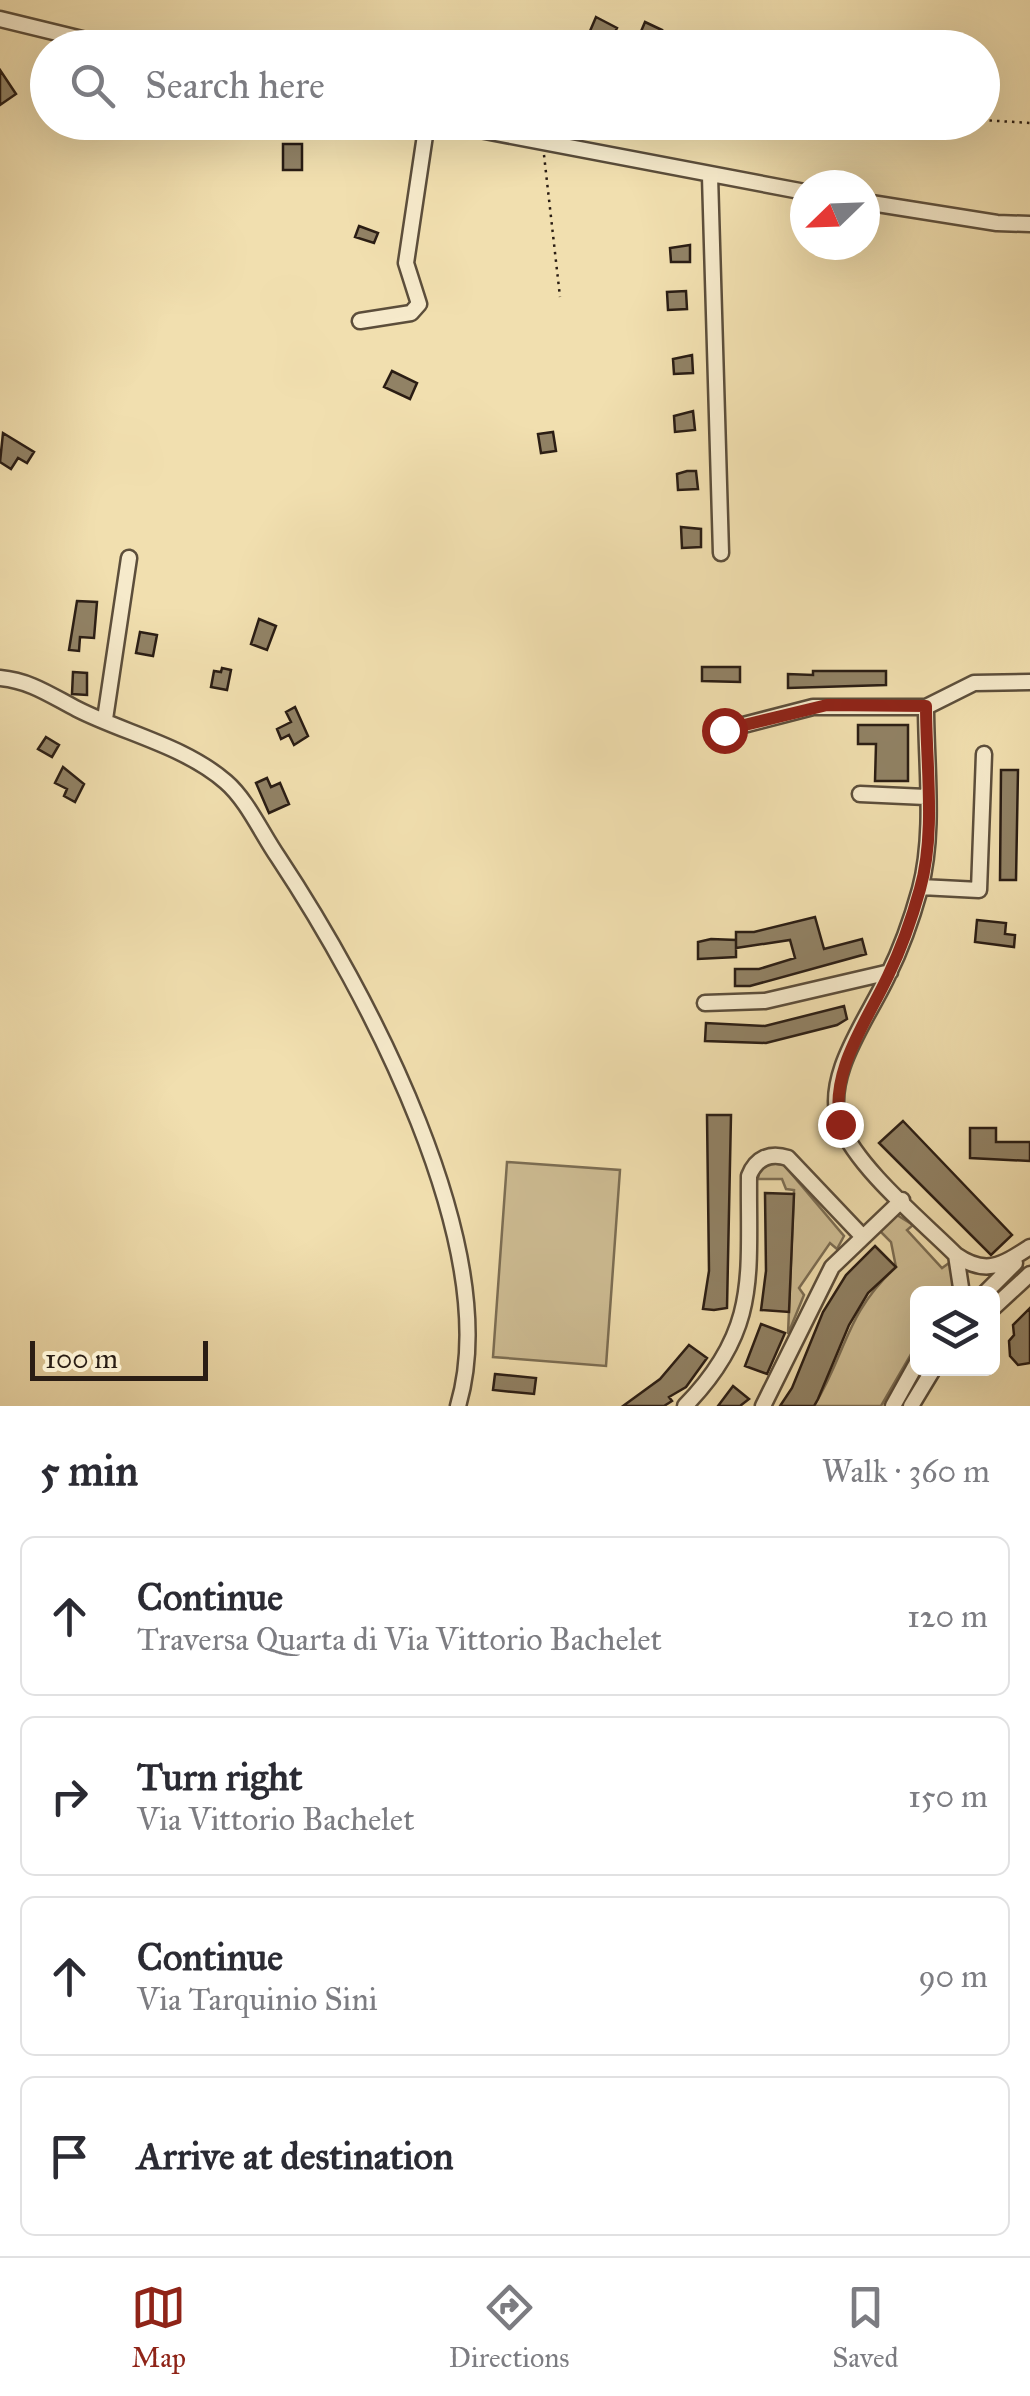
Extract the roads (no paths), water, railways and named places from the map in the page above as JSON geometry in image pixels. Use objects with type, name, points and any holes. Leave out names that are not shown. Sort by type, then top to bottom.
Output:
[{"type":"street","points":[[0,20],[42,30]]},
{"type":"street","points":[[360,321],[410,313],[419,304],[406,263],[424,140]]},
{"type":"street","points":[[524,140],[790,189]]},
{"type":"street","points":[[710,176],[721,553]]},
{"type":"street","points":[[880,204],[997,224],[1030,224]]},
{"type":"street","points":[[105,719],[129,558]]},
{"type":"street","points":[[0,678],[45,689],[79,710],[208,769],[229,784],[308,901],[378,1032],[446,1192],[460,1255],[469,1336],[466,1378],[458,1406]]},
{"type":"street","points":[[724,730],[827,705],[926,706],[974,683],[1028,683]]},
{"type":"street","points":[[926,706],[921,887],[890,972],[843,1069],[836,1100],[840,1124],[858,1152],[902,1200],[956,1256],[972,1267],[989,1270],[1030,1247]]},
{"type":"street","points":[[921,887],[979,890],[984,754]]},
{"type":"street","points":[[860,794],[926,797]]},
{"type":"street","points":[[706,1003],[765,1001],[890,972]]},
{"type":"street","points":[[685,1406],[720,1368],[740,1327],[748,1299],[750,1176],[756,1163],[768,1156],[788,1158],[863,1236]]},
{"type":"street","points":[[763,1406],[832,1267],[902,1200]]},
{"type":"street","points":[[992,1286],[1030,1247]]},
{"type":"street","points":[[956,1256],[961,1286]]},
{"type":"street","points":[[1000,1302],[1030,1274]]},
{"type":"street","points":[[892,1406],[910,1375]]},
{"type":"street","points":[[911,1406],[929,1376]]}]
